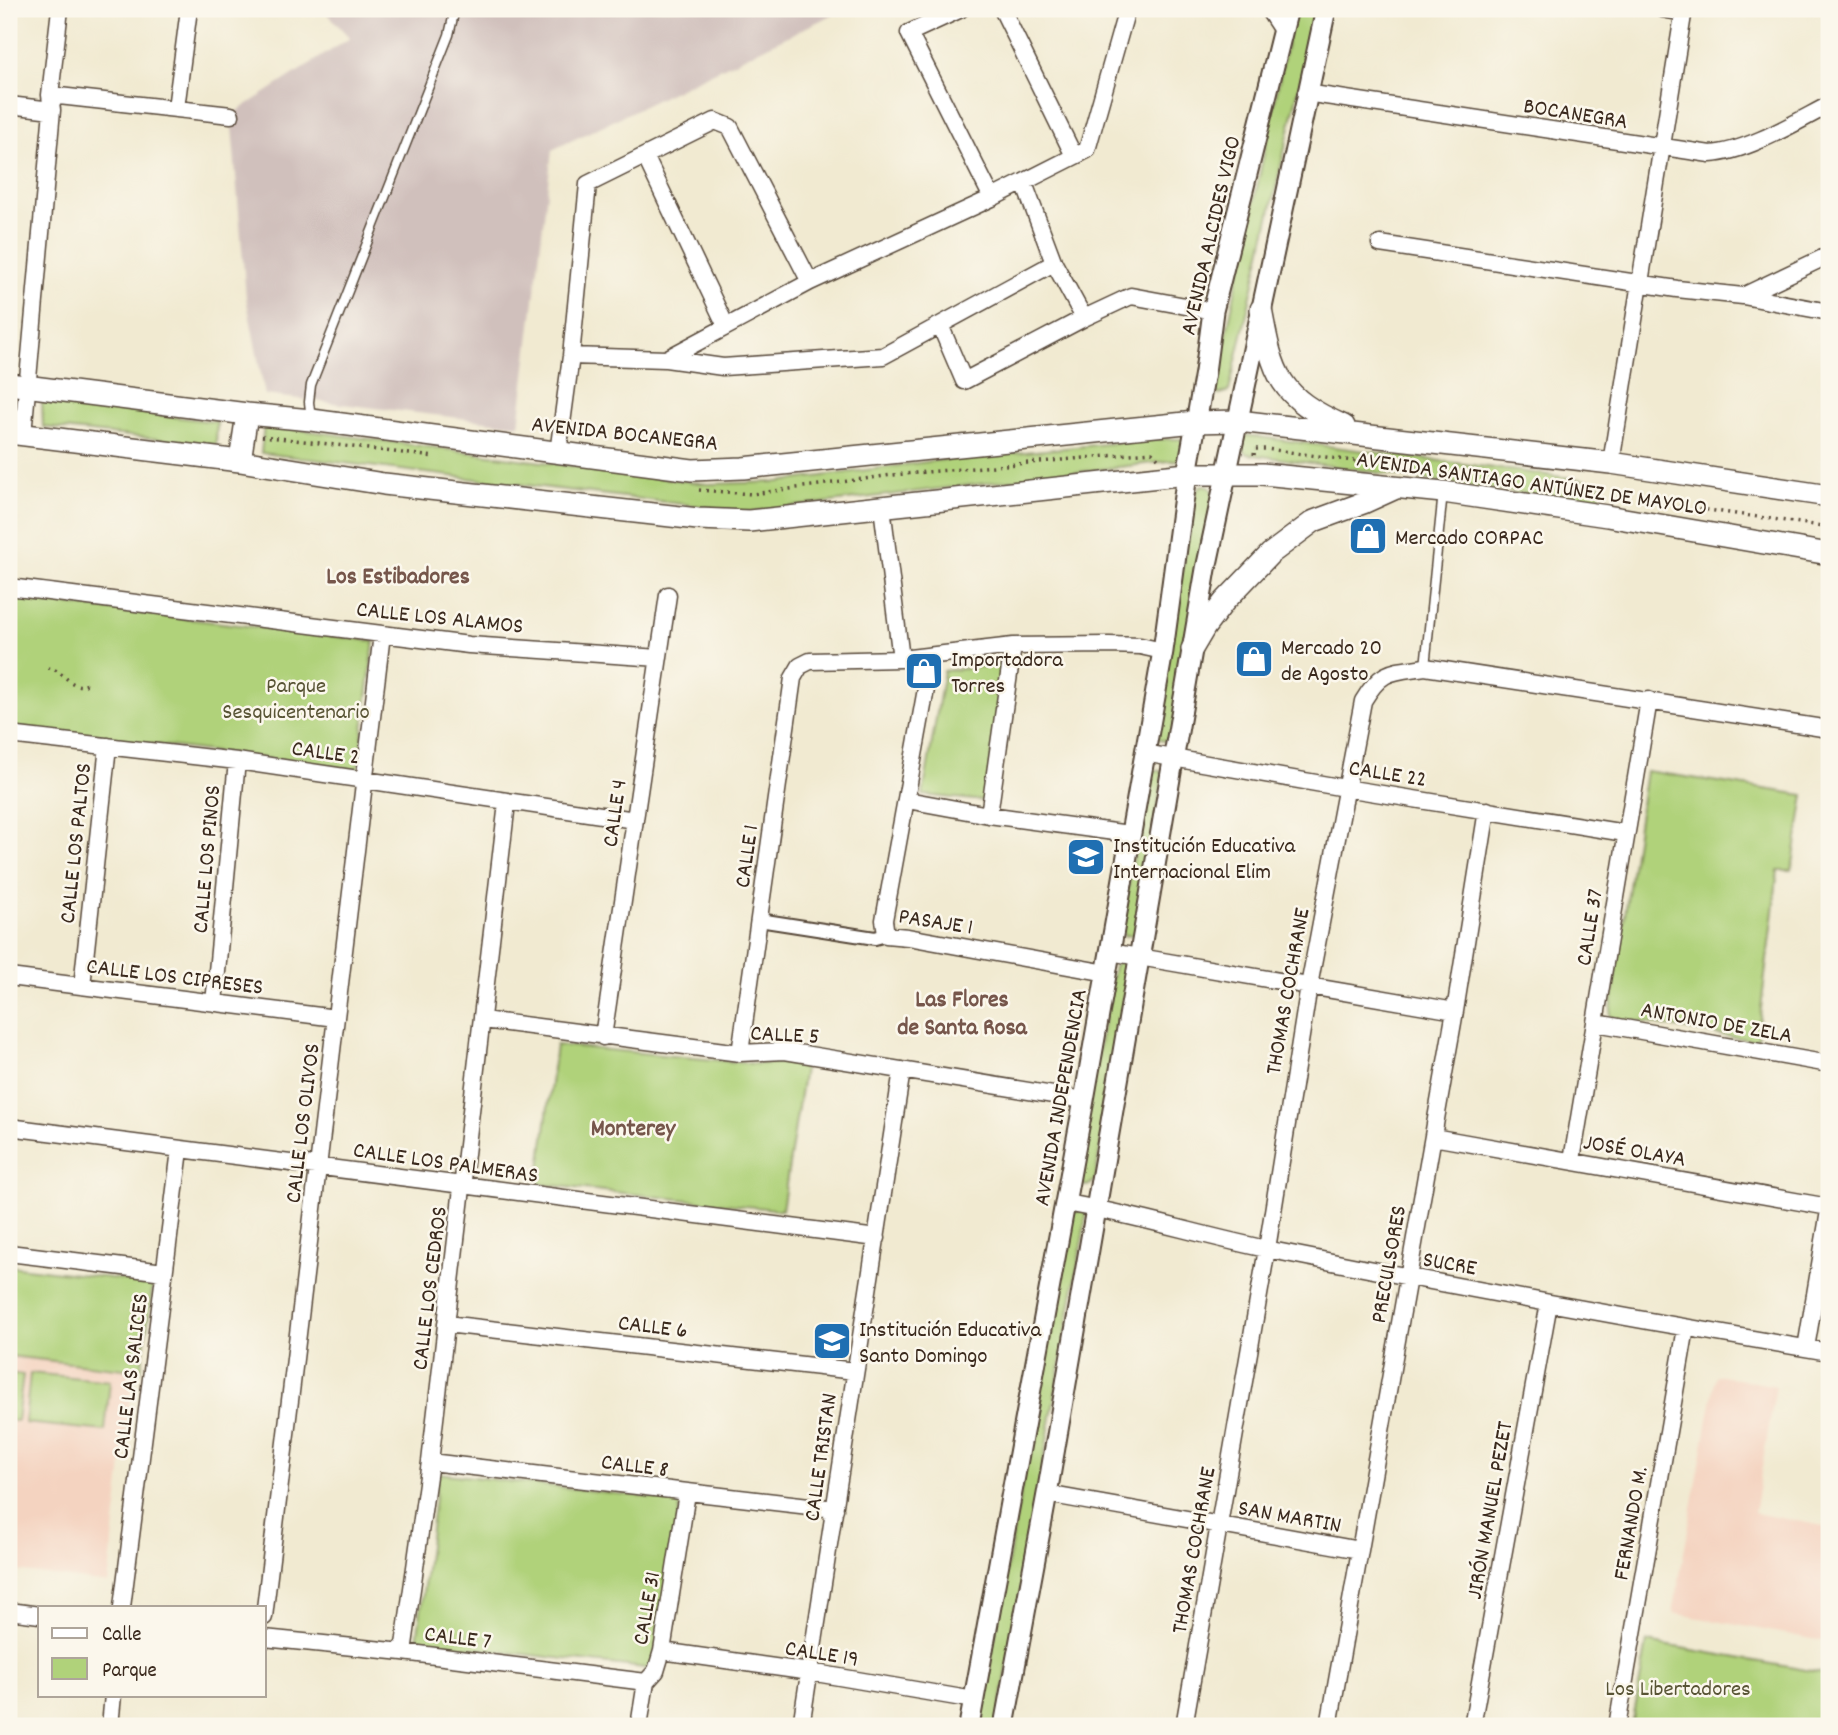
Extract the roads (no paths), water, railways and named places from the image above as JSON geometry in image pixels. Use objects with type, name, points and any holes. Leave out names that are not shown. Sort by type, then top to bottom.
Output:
[{"type":"main road","points":[[1261,309],[1268,349],[1277,377],[1293,396],[1321,416],[1365,435]]},
{"type":"main road","name":"AVENIDA BOCANEGRA","points":[[18,385],[692,470],[743,468],[1195,422],[1238,421]]},
{"type":"main road","points":[[240,461],[247,414]]},
{"type":"main road","name":"AVENIDA SANTIAGO ANTÚNEZ DE MAYOLO","points":[[1238,421],[1611,463],[1829,496]]},
{"type":"main road","points":[[16,434],[240,461],[383,484],[698,519],[749,521],[1187,474],[1226,475]]},
{"type":"main road","name":"AVENIDA SANTIAGO ANTÚNEZ DE MAYOLO","points":[[1226,475],[1262,474],[1443,492],[1606,516],[1829,554]]},
{"type":"main road","points":[[1192,649],[1224,602],[1270,554],[1314,521],[1397,487]]},
{"type":"street","points":[[16,434],[18,385],[60,9]]},
{"type":"street","points":[[176,108],[189,9]]},
{"type":"street","points":[[961,9],[909,33],[992,198]]},
{"type":"street","points":[[1002,9],[1074,156]]},
{"type":"street","points":[[666,359],[810,282],[1024,183],[1087,149],[1127,9]]},
{"type":"street","points":[[1268,9],[1283,32]]},
{"type":"street","name":"AVENIDA ALCIDES VIGO","points":[[1187,474],[1213,311],[1288,9]]},
{"type":"street","points":[[1004,1726],[1047,1494],[1192,649],[1226,475],[1325,9]]},
{"type":"street","points":[[1611,463],[1686,10],[1662,9]]},
{"type":"street","name":"BOCANEGRA","points":[[1307,93],[1710,154],[1776,133],[1829,105]]},
{"type":"street","points":[[9,106],[51,103],[176,108],[231,116]]},
{"type":"street","points":[[558,453],[571,356],[588,184],[715,121],[730,127],[810,282]]},
{"type":"street","points":[[645,156],[726,326]]},
{"type":"street","points":[[1024,183],[1054,263],[1084,318]]},
{"type":"street","points":[[1380,244],[1640,284],[1743,296],[1829,312]]},
{"type":"street","points":[[1743,296],[1829,256]]},
{"type":"street","points":[[571,356],[666,359],[723,367],[883,356],[1054,263]]},
{"type":"street","points":[[940,325],[964,381],[1131,296],[1213,311]]},
{"type":"street","name":"AVENIDA INDEPENDENCIA","points":[[970,1726],[1163,651],[1187,474]]},
{"type":"street","points":[[882,507],[901,659],[1013,646],[1140,646],[1163,651]]},
{"type":"street","name":"CALLE LOS ALAMOS","points":[[9,587],[469,645],[659,658]]},
{"type":"street","name":"CALLE 4","points":[[603,1037],[668,595]]},
{"type":"street","name":"CALLE LOS OLIVOS","points":[[265,1606],[382,634]]},
{"type":"street","points":[[989,815],[1013,646]]},
{"type":"street","points":[[886,935],[884,920],[932,656]]},
{"type":"street","name":"CALLE 1","points":[[740,1053],[793,678],[800,666],[810,661],[901,659]]},
{"type":"street","name":"THOMAS COCHRANE","points":[[1184,1726],[1267,1249],[1309,986],[1363,701],[1374,683],[1387,673],[1426,667],[1829,729]]},
{"type":"street","name":"CALLE 37","points":[[1572,1160],[1648,700]]},
{"type":"street","name":"CALLE 2","points":[[9,735],[237,761],[635,821]]},
{"type":"street","name":"CALLE LOS PALTOS","points":[[82,986],[108,746]]},
{"type":"street","name":"CALLE 22","points":[[1144,753],[1345,789],[1625,833]]},
{"type":"street","name":"CALLE LOS PINOS","points":[[214,1003],[237,761]]},
{"type":"street","points":[[907,800],[989,815],[1129,834]]},
{"type":"street","name":"CALLE LOS CEDROS","points":[[403,1653],[430,1462],[507,803]]},
{"type":"street","name":"PRECULSORES","points":[[1328,1726],[1433,1138],[1487,810]]},
{"type":"street","name":"PASAJE 1","points":[[759,920],[875,938],[886,935],[908,937],[1107,973]]},
{"type":"street","points":[[1110,952],[1455,1011]]},
{"type":"street","name":"CALLE LOS CIPRESES","points":[[9,977],[336,1018]]},
{"type":"street","name":"CALLE 5","points":[[483,1020],[740,1053],[785,1051],[1084,1100]]},
{"type":"street","name":"ANTONIO DE ZELA","points":[[1596,1023],[1829,1064]]},
{"type":"street","name":"CALLE TRISTAN","points":[[801,1726],[902,1070]]},
{"type":"street","name":"CALLE LOS PALMERAS","points":[[9,1128],[877,1238]]},
{"type":"street","name":"JOSÉ OLAYA","points":[[1433,1138],[1572,1160],[1829,1209]]},
{"type":"street","name":"CALLE LAS SALICES","points":[[122,1606],[180,1150]]},
{"type":"street","name":"SUCRE","points":[[1065,1203],[1267,1249],[1408,1277],[1829,1352]]},
{"type":"street","points":[[1806,1348],[1829,1209]]},
{"type":"street","points":[[9,1252],[164,1272]]},
{"type":"street","name":"JIRÓN MANUEL PEZET","points":[[1472,1726],[1549,1303]]},
{"type":"street","name":"CALLE 6","points":[[446,1324],[855,1371]]},
{"type":"street","name":"FERNANDO M.","points":[[1616,1726],[1686,1328]]},
{"type":"street","name":"CALLE 8","points":[[430,1462],[835,1509]]},
{"type":"street","name":"CALLE 31","points":[[639,1726],[646,1682],[656,1671],[662,1651],[687,1493]]},
{"type":"street","name":"SAN MARTIN","points":[[1047,1494],[1360,1550]]},
{"type":"street","points":[[9,1611],[38,1615]]},
{"type":"street","name":"CALLE 7","points":[[266,1638],[646,1682]]},
{"type":"street","name":"CALLE 19","points":[[662,1651],[810,1672],[974,1700]]},
{"type":"street","points":[[110,1726],[113,1696]]},
{"type":"lane","points":[[311,420],[311,385],[449,35],[455,9]]},
{"type":"lane","points":[[1426,667],[1443,492]]},
{"type":"place","name":"Mercado CORPAC","points":[[1368,536]]},
{"type":"place","name":"Mercado 20 de Agosto","points":[[1254,659]]},
{"type":"place","name":"Importadora Torres","points":[[924,671]]},
{"type":"place","name":"Institución Educativa Internacional Elim","points":[[1086,857]]},
{"type":"place","name":"Institución Educativa Santo Domingo","points":[[832,1341]]},
{"type":"district","name":"Los Estibadores","points":[[398,575]]},
{"type":"district","name":"Las Flores de Santa Rosa","points":[[962,1012]]},
{"type":"district","name":"Monterey","points":[[633,1127]]},
{"type":"park label","name":"Parque Sesquicentenario","points":[[296,697]]},
{"type":"park label","name":"Los Libertadores","points":[[1678,1687]]}]
